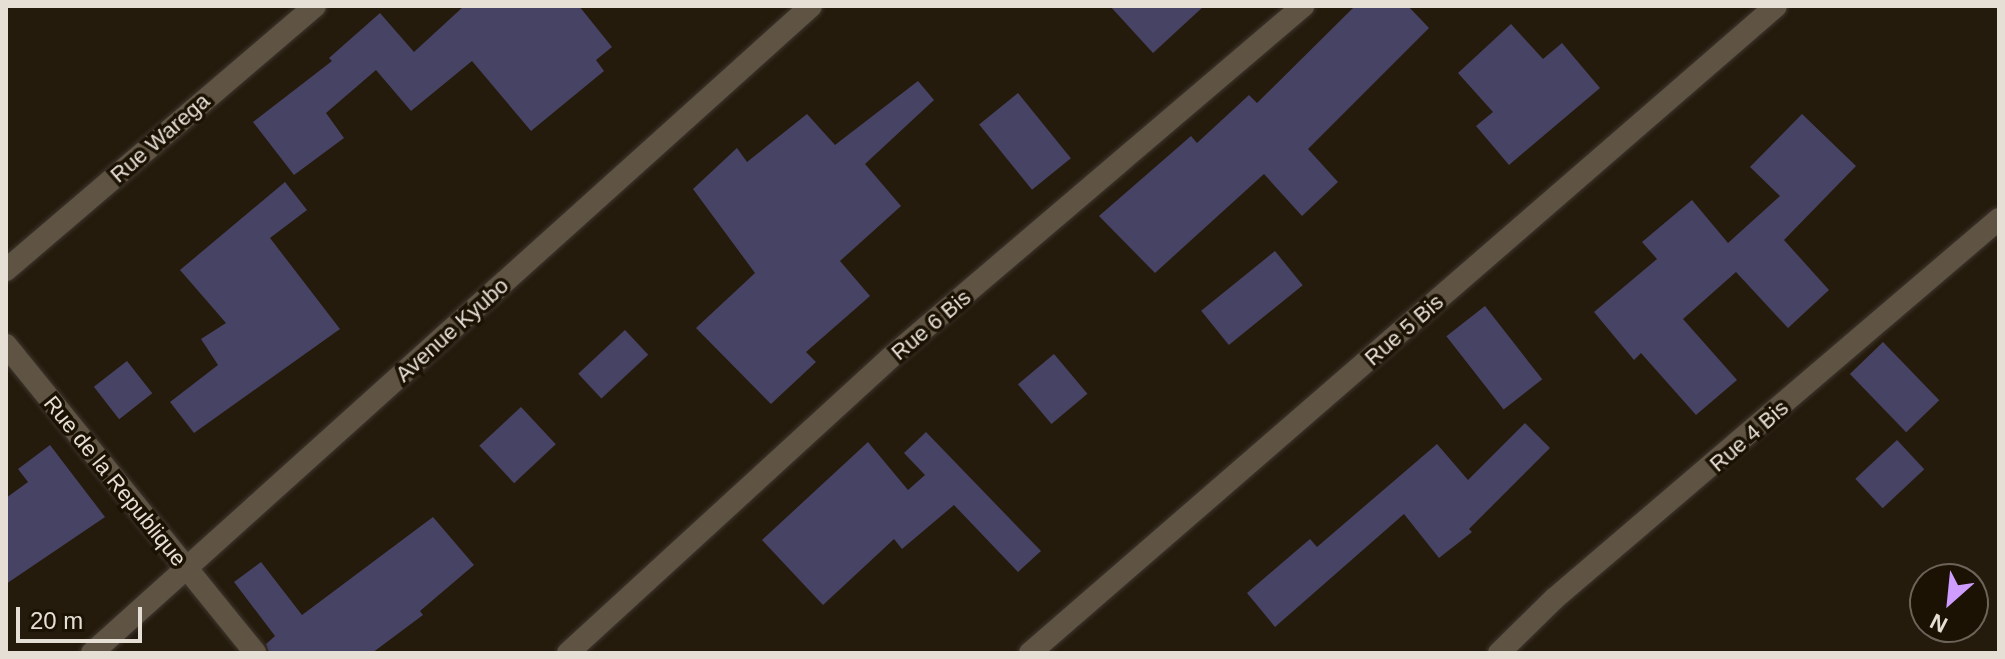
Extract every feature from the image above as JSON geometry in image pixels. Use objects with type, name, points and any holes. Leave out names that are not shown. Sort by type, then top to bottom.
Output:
[{"type":"street","name":"Rue Warega","points":[[6,270],[315,6]]},
{"type":"street","name":"Avenue Kyubo","points":[[92,653],[187,572],[811,6]]},
{"type":"street","name":"Rue 6 Bis","points":[[568,653],[890,358],[1303,6]]},
{"type":"street","name":"Rue 5 Bis","points":[[1030,653],[1776,6]]},
{"type":"street","name":"Rue 4 Bis","points":[[1499,653],[1554,599],[1999,219]]},
{"type":"street","name":"Rue de la Republique","points":[[6,345],[255,653]]},
{"type":"building","points":[[464,6],[579,6],[612,47],[596,60],[604,71],[531,131],[472,61],[411,111],[376,70],[326,113],[344,138],[294,175],[253,122],[332,61],[329,58],[380,13],[414,52]]},
{"type":"building","points":[[1110,6],[1204,6],[1153,53]]},
{"type":"building","points":[[1355,6],[1408,6],[1429,28],[1308,149],[1338,182],[1302,216],[1264,174],[1155,273],[1099,216],[1191,136],[1197,143],[1249,95],[1257,103]]},
{"type":"building","points":[[1511,24],[1543,59],[1562,43],[1600,88],[1509,165],[1476,126],[1493,112],[1458,73]]},
{"type":"building","points":[[918,81],[934,100],[865,164],[901,206],[840,261],[870,296],[806,352],[816,362],[771,404],[696,328],[755,273],[693,189],[737,148],[747,162],[807,114],[835,145]]},
{"type":"building","points":[[1018,93],[1071,158],[1032,190],[979,124]]},
{"type":"building","points":[[1802,114],[1856,166],[1784,240],[1829,290],[1788,328],[1736,272],[1683,319],[1737,380],[1696,415],[1641,353],[1634,360],[1594,312],[1657,259],[1642,242],[1692,200],[1728,243],[1780,196],[1750,167]]},
{"type":"building","points":[[285,182],[307,210],[270,238],[340,329],[194,433],[170,402],[218,365],[201,339],[226,323],[180,270]]},
{"type":"building","points":[[1275,251],[1303,285],[1229,345],[1201,311]]},
{"type":"building","points":[[1485,306],[1542,379],[1504,409],[1446,336]]},
{"type":"building","points":[[625,330],[648,355],[601,399],[578,374]]},
{"type":"building","points":[[1883,342],[1939,400],[1906,432],[1850,374]]},
{"type":"building","points":[[1054,354],[1087,394],[1051,424],[1018,384]]},
{"type":"building","points":[[127,361],[152,393],[119,419],[94,387]]},
{"type":"building","points":[[521,407],[556,444],[514,483],[479,446]]},
{"type":"building","points":[[1525,423],[1550,448],[1469,529],[1472,532],[1439,558],[1404,514],[1275,627],[1247,593],[1310,539],[1317,547],[1437,444],[1468,480]]},
{"type":"building","points":[[926,432],[1041,551],[1018,572],[954,505],[902,549],[894,539],[823,605],[762,540],[868,442],[908,490],[925,475],[904,453]]},
{"type":"building","points":[[1897,440],[1924,469],[1883,508],[1855,479]]},
{"type":"building","points":[[50,445],[105,517],[6,584],[6,498],[28,482],[18,469]]},
{"type":"building","points":[[433,517],[474,565],[420,611],[423,615],[372,653],[269,653],[266,644],[275,636],[234,582],[261,562],[302,615]]}]
